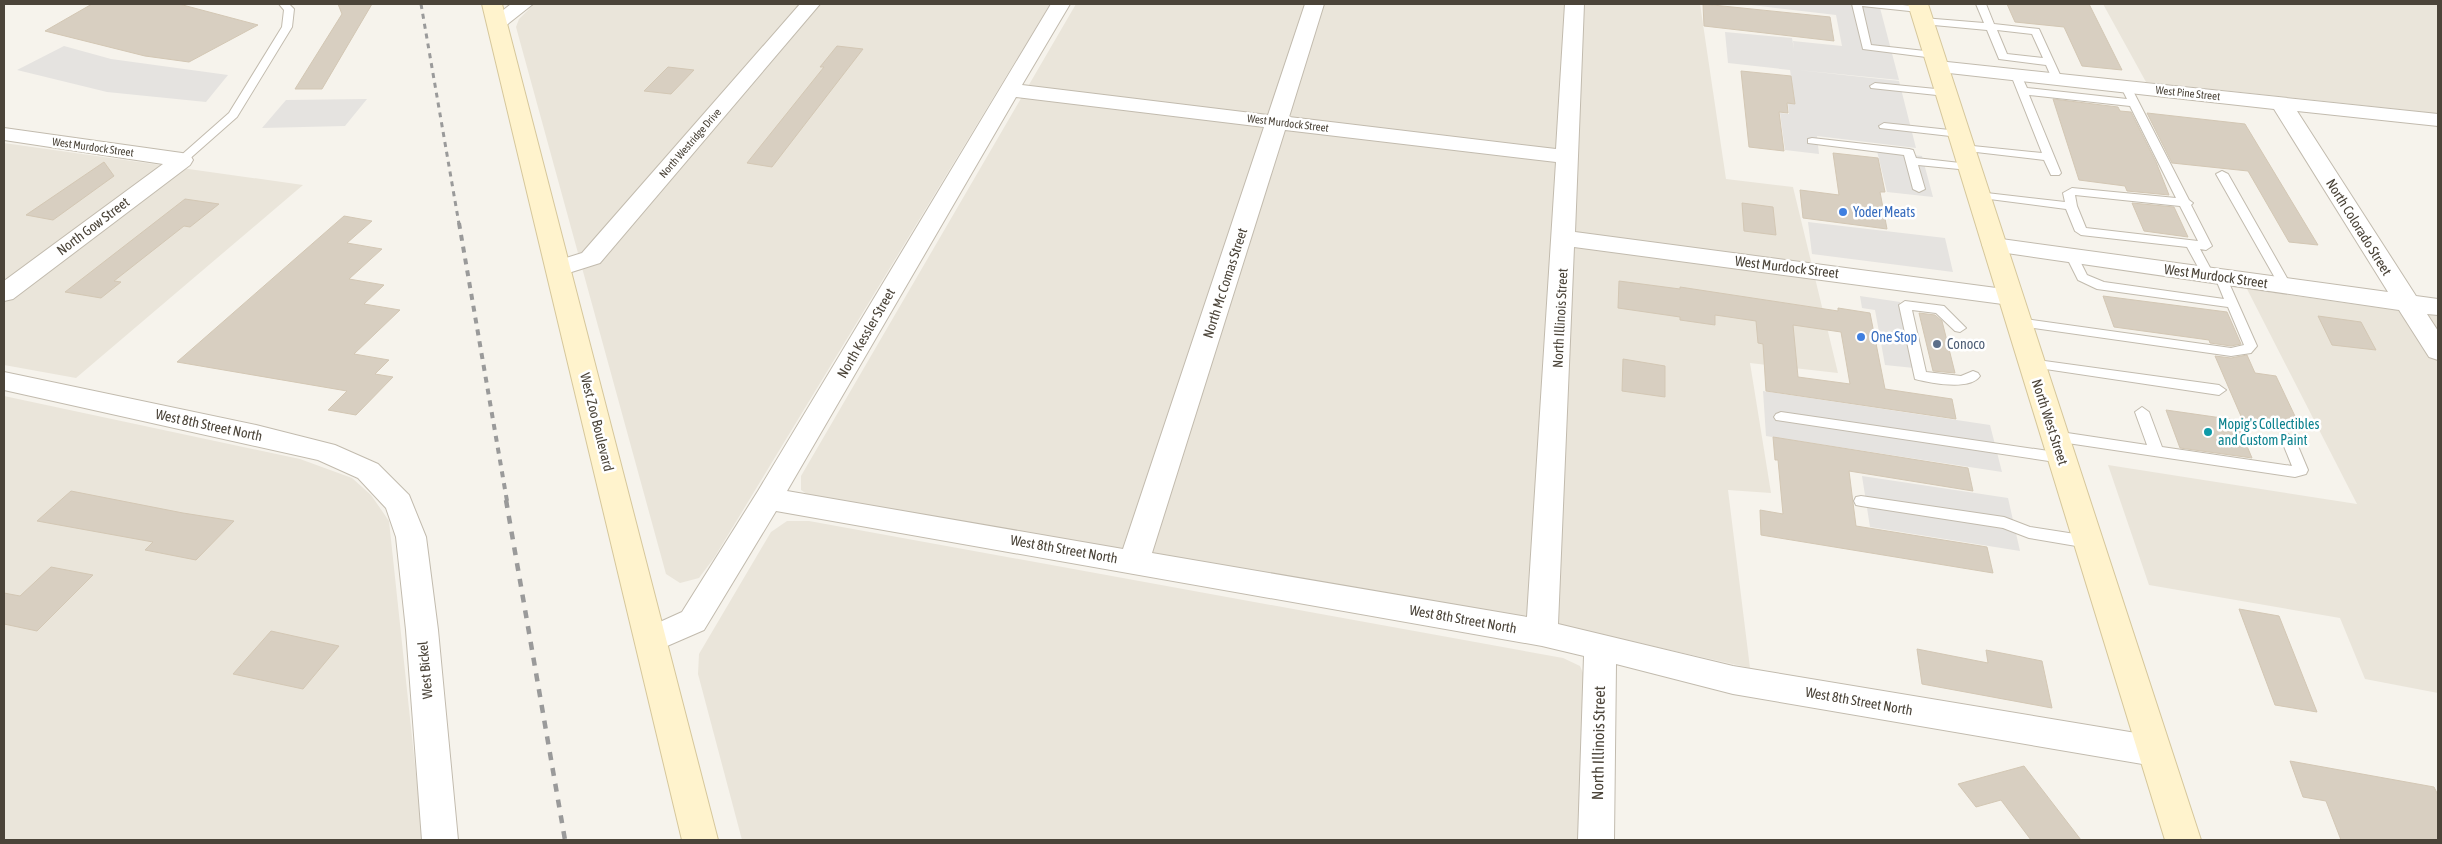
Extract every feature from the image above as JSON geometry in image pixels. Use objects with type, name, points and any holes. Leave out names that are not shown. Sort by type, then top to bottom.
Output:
[{"type":"main road","name":"North West Street","points":[[1920,11],[2183,840]]},
{"type":"main road","name":"West Zoo Boulevard","points":[[494,14],[559,268],[700,840]]},
{"type":"street","points":[[494,14],[523,4]]},
{"type":"street","name":"North Westridge Drive","points":[[559,268],[591,258],[810,4]]},
{"type":"street","name":"North Kessler Street","points":[[651,640],[693,622],[768,499],[1060,4]]},
{"type":"street","name":"North Mc Comas Street","points":[[1134,562],[1315,4]]},
{"type":"street","name":"North Illinois Street","points":[[1542,633],[1575,4]]},
{"type":"street","name":"West Pine Street","points":[[1936,61],[2019,83],[2054,71],[2130,95],[2281,103],[2438,120]]},
{"type":"street","name":"West Murdock Street","points":[[1008,90],[1567,157]]},
{"type":"street","name":"North Colorado Street","points":[[2281,103],[2438,351]]},
{"type":"street","name":"West Murdock Street","points":[[4,134],[182,160]]},
{"type":"street","name":"North Gow Street","points":[[4,293],[182,160]]},
{"type":"street","name":"West Murdock Street","points":[[1563,238],[2014,309]]},
{"type":"street","name":"West Murdock Street","points":[[1994,245],[2438,306]]},
{"type":"street","name":"West 8th Street North","points":[[4,381],[256,435],[325,452],[368,471],[399,503]]},
{"type":"street","name":"West 8th Street North","points":[[768,499],[1542,633],[1733,680],[2154,751]]},
{"type":"street","name":"West Bickel","points":[[399,503],[411,537],[422,630],[440,840]]},
{"type":"street","name":"North Illinois Street","points":[[1596,840],[1600,646]]},
{"type":"lane","points":[[182,160],[233,114],[252,87],[287,27],[289,9],[284,4]]},
{"type":"lane","points":[[1857,4],[1867,48],[1936,61]]},
{"type":"lane","points":[[1865,4],[1920,11],[1991,27],[2036,31],[2054,71]]},
{"type":"lane","points":[[1981,4],[2003,57],[2054,71]]},
{"type":"lane","points":[[2056,173],[2048,158],[2019,83],[2130,95],[2188,205],[2206,246],[2081,230],[2071,206],[2069,193],[2072,191],[2098,193],[2120,199],[2188,205]]},
{"type":"lane","points":[[1875,86],[1946,93]]},
{"type":"lane","points":[[1884,126],[1964,150],[2048,158]]},
{"type":"lane","points":[[1812,142],[1909,152],[1919,190]]},
{"type":"lane","points":[[1912,161],[1964,150]]},
{"type":"lane","points":[[2222,174],[2285,285]]},
{"type":"lane","points":[[1978,195],[2071,206]]},
{"type":"lane","points":[[2014,309],[2232,352],[2246,350],[2251,346],[2233,304],[2192,245]]},
{"type":"lane","points":[[2072,256],[2082,277],[2101,286],[2233,304]]},
{"type":"lane","points":[[1960,328],[1940,309],[1905,305],[1920,376],[1962,381],[1973,376]]},
{"type":"lane","points":[[2031,363],[2219,390]]},
{"type":"lane","points":[[2142,412],[2156,451]]},
{"type":"lane","points":[[1781,417],[2058,447],[2156,451],[2294,472],[2301,470],[2288,439]]},
{"type":"lane","points":[[1861,501],[2004,523],[2029,532],[2088,542]]},
{"type":"shaded area","points":[[534,4],[1050,4],[714,558],[699,578],[680,583],[666,574],[516,27],[519,19]]},
{"type":"shaded area","points":[[1076,4],[1700,4],[1726,179],[1793,187],[1838,373],[1750,363],[1771,493],[1728,490],[1750,668],[1519,616],[811,497],[801,490],[801,476]]},
{"type":"shaded area","points":[[1743,4],[1879,4],[1899,80],[1798,70],[1899,81],[1916,148],[1817,136],[1819,154],[1785,150],[1780,113],[1789,114],[1788,103],[1795,104],[1790,70],[1728,63],[1725,32],[1792,38],[1794,49],[1793,41],[1842,46],[1836,15]]},
{"type":"shaded area","points":[[2103,4],[2438,4],[2438,129],[2424,112],[2146,82]]},
{"type":"shaded area","points":[[64,46],[111,59],[228,75],[206,102],[107,92],[17,70]]},
{"type":"shaded area","points":[[367,99],[345,126],[262,128],[286,100]]},
{"type":"shaded area","points":[[4,143],[303,185],[76,378],[4,365]]},
{"type":"shaded area","points":[[1877,151],[1922,156],[1933,197],[1887,192]]},
{"type":"shaded area","points":[[1808,222],[1945,238],[1953,272],[1812,254]]},
{"type":"shaded area","points":[[2247,289],[2438,316],[2438,693],[2365,679],[2340,618],[2149,585],[2108,465],[2357,504]]},
{"type":"shaded area","points":[[1860,296],[1900,302],[1914,368],[1885,365],[1875,310],[1862,308]]},
{"type":"shaded area","points":[[1763,391],[1990,425],[2002,472],[1766,436]]},
{"type":"shaded area","points":[[4,396],[300,459],[352,478],[371,495],[389,521],[423,840],[4,840]]},
{"type":"shaded area","points":[[1862,476],[2008,498],[2020,551],[1870,527]]},
{"type":"shaded area","points":[[787,521],[809,521],[1563,658],[1580,666],[1589,687],[1583,840],[742,840],[698,674],[699,654],[771,532]]},
{"type":"building","points":[[92,4],[179,4],[258,25],[189,62],[145,56],[45,31]]},
{"type":"building","points":[[338,4],[372,4],[322,89],[295,89],[342,14]]},
{"type":"building","points":[[1703,4],[1830,17],[1834,41],[1704,26]]},
{"type":"building","points":[[2007,4],[2089,4],[2122,70],[2082,66],[2064,27],[2015,22]]},
{"type":"building","points":[[837,46],[863,49],[772,167],[747,163],[824,67],[820,67]]},
{"type":"building","points":[[668,67],[694,70],[671,94],[644,91]]},
{"type":"building","points":[[1741,71],[1791,76],[1795,104],[1787,103],[1788,113],[1779,112],[1784,151],[1749,147]]},
{"type":"building","points":[[2053,99],[2118,107],[2120,111],[2131,112],[2156,162],[2169,195],[2127,191],[2125,186],[2079,180]]},
{"type":"building","points":[[2147,113],[2245,124],[2318,245],[2289,242],[2248,171],[2172,163]]},
{"type":"building","points":[[1833,153],[1878,158],[1885,192],[1880,192],[1887,229],[1803,218],[1800,190],[1839,195]]},
{"type":"building","points":[[104,162],[114,176],[53,220],[26,215]]},
{"type":"building","points":[[185,199],[219,204],[190,227],[184,226],[114,281],[121,282],[101,298],[65,292]]},
{"type":"building","points":[[1742,203],[1773,207],[1776,235],[1744,231]]},
{"type":"building","points":[[2132,203],[2174,207],[2188,237],[2144,231]]},
{"type":"building","points":[[344,216],[372,221],[347,243],[382,249],[349,279],[384,285],[364,304],[400,310],[354,354],[389,360],[375,374],[393,377],[356,415],[328,410],[347,391],[177,362]]},
{"type":"building","points":[[1619,281],[1680,289],[1680,287],[1838,311],[1838,308],[1870,313],[1885,389],[1952,399],[1956,419],[1766,391],[1763,344],[1758,343],[1756,321],[1715,315],[1715,325],[1680,320],[1680,317],[1618,308]],"holes":[[[1793,325],[1841,332],[1850,384],[1798,377]]]},
{"type":"building","points":[[2103,296],[2227,312],[2241,344],[2231,346],[2210,343],[2209,340],[2114,327]]},
{"type":"building","points":[[1919,313],[1935,315],[1942,321],[1955,373],[1933,371]]},
{"type":"building","points":[[2318,316],[2361,322],[2376,350],[2332,345]]},
{"type":"building","points":[[2247,355],[2255,373],[2276,376],[2302,431],[2244,423],[2215,356],[2231,358]]},
{"type":"building","points":[[1623,359],[1665,366],[1665,397],[1622,391]]},
{"type":"building","points":[[2166,410],[2236,420],[2252,458],[2180,448]]},
{"type":"building","points":[[1773,437],[1968,468],[1973,491],[1849,471],[1856,526],[1987,547],[1993,573],[1761,535],[1760,510],[1783,514],[1778,460],[1775,460]]},
{"type":"building","points":[[71,491],[234,521],[196,560],[145,550],[153,542],[37,521]]},
{"type":"building","points":[[51,567],[93,575],[37,631],[4,624],[4,593],[20,596]]},
{"type":"building","points":[[2239,609],[2279,616],[2317,712],[2275,705]]},
{"type":"building","points":[[271,631],[339,646],[303,689],[233,674]]},
{"type":"building","points":[[1917,649],[1988,663],[1986,650],[2042,661],[2052,708],[1922,684]]},
{"type":"building","points":[[2290,761],[2434,787],[2438,795],[2438,840],[2341,840],[2326,801],[2303,797]]},
{"type":"building","points":[[2024,766],[2081,840],[2031,840],[2001,800],[1976,807],[1958,784]]},
{"type":"railway","points":[[421,4],[459,224]]},
{"type":"railway","points":[[459,223],[507,501]]},
{"type":"railway","points":[[506,500],[565,840]]},
{"type":"place","name":"Yoder Meats","points":[[1843,212]]},
{"type":"place","name":"One Stop","points":[[1861,337]]},
{"type":"place","name":"Conoco","points":[[1937,344]]},
{"type":"place","name":"Mopig's Collectibles and Custom Paint","points":[[2208,432]]}]
